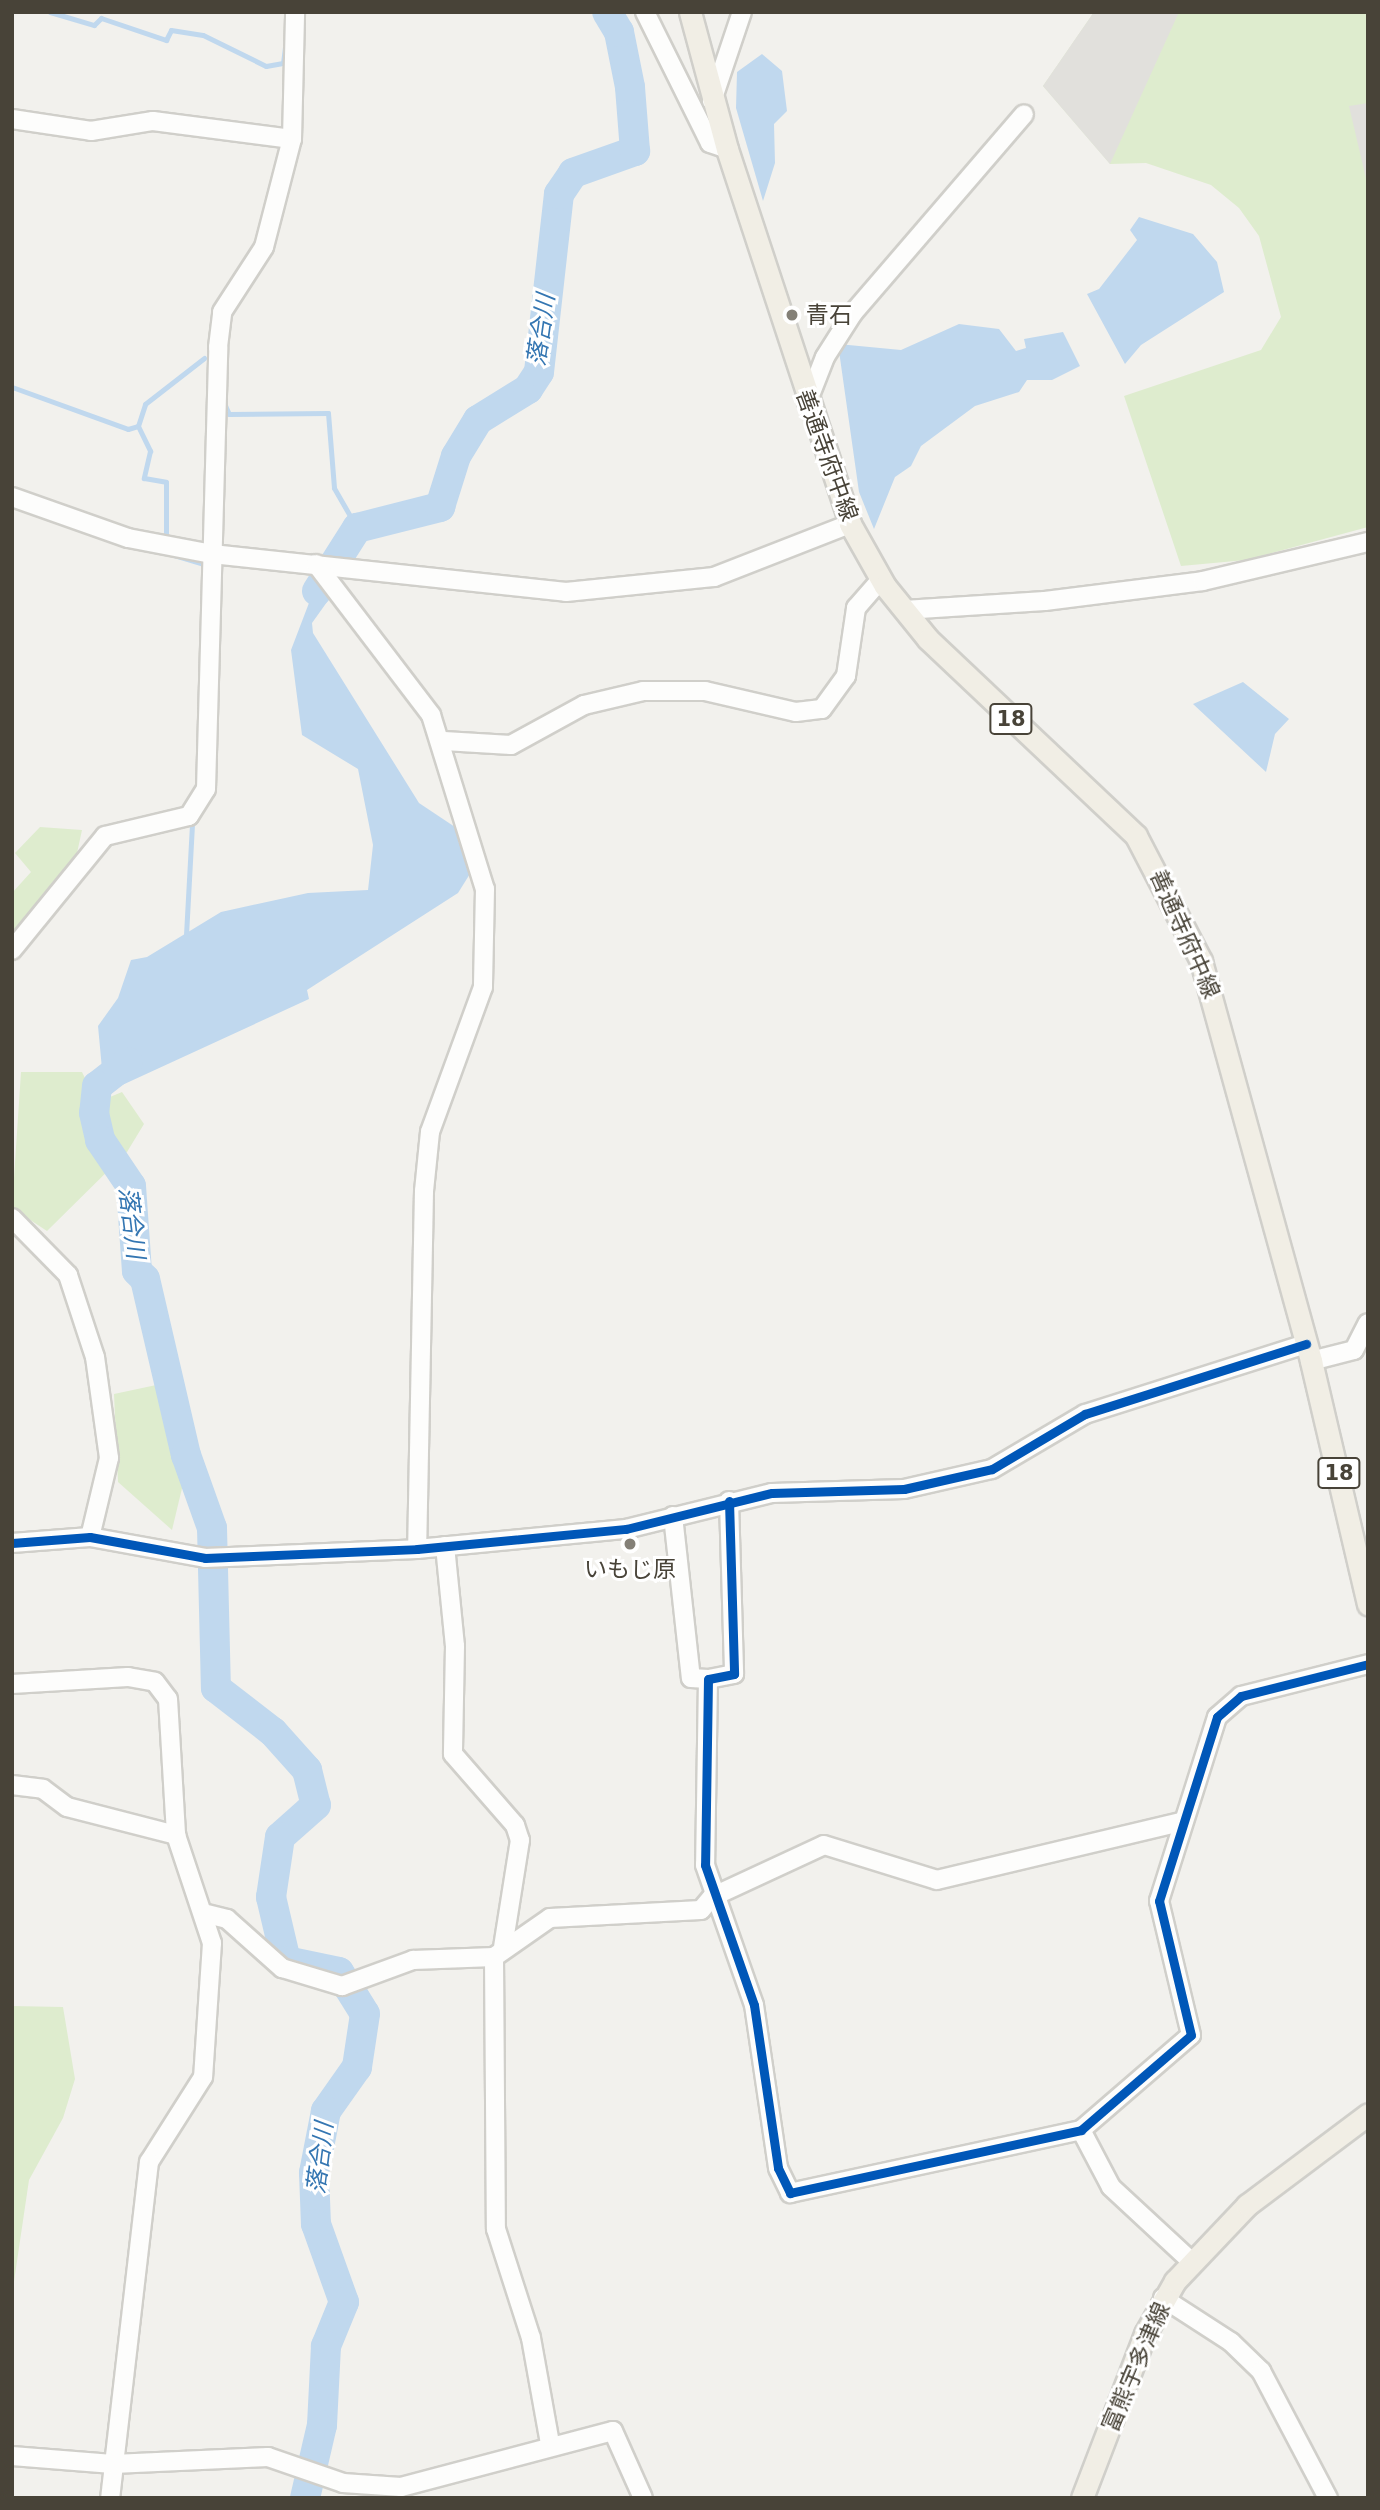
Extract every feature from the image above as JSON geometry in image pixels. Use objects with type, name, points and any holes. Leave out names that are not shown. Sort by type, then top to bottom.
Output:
[{"type":"main road","name":"善通寺府中線","points":[[690,12],[706,95],[727,149],[807,402],[850,524],[881,579],[904,610],[985,695],[1100,798],[1155,864],[1216,1002],[1309,1352],[1368,1604]]},
{"type":"main road","name":"富熊宇多津線","points":[[1083,2498],[1164,2298],[1191,2261],[1247,2205],[1368,2114]]},
{"type":"street","points":[[12,950],[106,836],[189,816],[201,803],[222,312],[264,247],[292,139],[296,12]]},
{"type":"street","points":[[646,12],[710,143],[727,149]]},
{"type":"street","points":[[706,95],[742,12]]},
{"type":"street","points":[[807,402],[825,357],[853,313],[1024,114]]},
{"type":"street","points":[[12,119],[91,131],[153,121],[292,139]]},
{"type":"street","points":[[12,497],[128,538],[212,554],[566,592],[714,577],[850,524]]},
{"type":"street","points":[[904,610],[1203,581],[1368,542]]},
{"type":"street","points":[[327,568],[337,587],[444,741],[485,889],[488,943],[483,987],[430,1132],[416,1395],[416,1549]]},
{"type":"street","points":[[444,741],[511,745],[584,705],[643,691],[705,691],[796,712],[822,709],[846,676],[856,608],[881,579]]},
{"type":"street","points":[[12,1219],[68,1275],[96,1357],[109,1458],[90,1537]]},
{"type":"street","points":[[12,1543],[90,1537],[205,1558],[416,1549],[560,1537],[674,1516],[729,1501],[904,1489],[992,1469],[1085,1414],[1309,1352],[1354,1350],[1368,1323]]},
{"type":"street","points":[[674,1516],[691,1678],[708,1679],[734,1674],[729,1501]]},
{"type":"street","points":[[446,1546],[454,1646],[453,1754],[516,1825],[520,1840],[499,1952],[495,2229],[531,2338],[550,2444]]},
{"type":"street","points":[[708,1679],[705,1865],[712,1897],[754,2005],[778,2168],[790,2193],[1082,2130],[1191,2035],[1159,1901],[1180,1822],[1226,1704],[1293,1678],[1368,1664]]},
{"type":"street","points":[[12,1684],[128,1677],[155,1682],[174,1718],[176,1835],[212,1943],[209,2049],[203,2077],[149,2162],[110,2498]]},
{"type":"street","points":[[12,1785],[43,1789],[67,1807],[176,1835]]},
{"type":"street","points":[[203,1913],[228,1919],[282,1968],[347,1985],[413,1960],[499,1952],[550,1918],[701,1910],[712,1897],[824,1845],[937,1880],[1180,1822]]},
{"type":"street","points":[[1082,2130],[1111,2187],[1191,2261]]},
{"type":"street","points":[[1164,2298],[1231,2342],[1261,2371],[1328,2498]]},
{"type":"street","points":[[12,2456],[32,2462],[113,2464],[234,2454],[309,2470],[343,2483],[401,2487],[550,2444],[613,2431],[643,2498]]},
{"type":"green space","points":[[1094,12],[1368,12],[1368,527],[1246,560],[1181,566],[1124,396],[1261,350],[1281,317],[1259,236],[1239,208],[1211,185],[1146,163],[1110,164],[1043,86]]},
{"type":"green space","points":[[40,827],[82,830],[74,867],[12,935],[12,893],[31,872],[15,853]]},
{"type":"green space","points":[[21,1072],[82,1072],[88,1084],[110,1097],[122,1092],[144,1124],[127,1152],[47,1231],[12,1208]]},
{"type":"green space","points":[[161,1384],[184,1480],[172,1530],[118,1482],[114,1394]]},
{"type":"green space","points":[[12,2006],[63,2007],[75,2079],[63,2118],[29,2180],[12,2295]]},
{"type":"shaded area","points":[[1094,12],[1179,12],[1110,164],[1043,86]]},
{"type":"shaded area","points":[[1368,103],[1368,187],[1349,106]]},
{"type":"water","points":[[762,54],[782,71],[787,111],[774,124],[775,163],[763,201],[736,108],[737,72]]},
{"type":"water","points":[[1139,217],[1193,234],[1217,262],[1224,292],[1141,345],[1125,364],[1087,294],[1099,289],[1137,240],[1130,230]]},
{"type":"water","points":[[959,324],[999,329],[1016,351],[1026,348],[1024,339],[1063,332],[1080,366],[1052,380],[1027,380],[1019,392],[975,406],[921,446],[911,466],[895,477],[874,529],[859,492],[838,344],[901,350]]},
{"type":"water","points":[[317,582],[332,595],[312,623],[313,633],[419,803],[464,833],[473,869],[458,893],[307,990],[309,999],[107,1092],[95,1083],[102,1069],[98,1026],[118,998],[131,960],[147,957],[221,912],[308,893],[368,890],[373,845],[358,769],[302,735],[291,650]]},
{"type":"water","points":[[1243,682],[1289,719],[1275,734],[1266,772],[1193,704]]},
{"type":"waterway","points":[[50,12],[94,25],[101,18],[166,40],[171,30],[203,35],[266,66],[283,63],[286,38]]},
{"type":"waterway","name":"落合川","points":[[317,591],[357,528],[440,507],[456,456],[478,420],[528,389],[539,372],[559,194],[573,173],[635,151],[630,87],[619,32],[607,12]]},
{"type":"waterway","points":[[12,387],[128,429],[138,426],[145,404],[204,358]]},
{"type":"waterway","points":[[224,403],[229,414],[328,413],[334,488],[357,528]]},
{"type":"waterway","points":[[138,426],[150,451],[144,478],[166,482],[166,536]]},
{"type":"waterway","points":[[174,555],[206,565]]},
{"type":"waterway","points":[[186,935],[192,824]]},
{"type":"waterway","name":"落合川","points":[[128,1062],[97,1086],[94,1113],[100,1140],[131,1186],[137,1271],[145,1279],[186,1455],[212,1528],[216,1688],[273,1732],[307,1770],[316,1805],[280,1837],[271,1897],[286,1961],[339,1972],[365,2014],[357,2067],[326,2111],[314,2173],[316,2224],[344,2302],[326,2346],[322,2425],[305,2498]]},
{"type":"cycle path","points":[[12,1543],[90,1537],[205,1558],[417,1549],[626,1529],[772,1493],[904,1489],[992,1469],[1085,1414],[1306,1344]]},
{"type":"cycle path","points":[[729,1501],[734,1674],[708,1679],[705,1865],[754,2005],[778,2168],[790,2193],[1081,2130],[1191,2035],[1159,1901],[1217,1717],[1241,1696],[1368,1664]]},
{"type":"place","name":"青石","points":[[792,315]]},
{"type":"place","name":"いもじ原","points":[[630,1544]]}]
